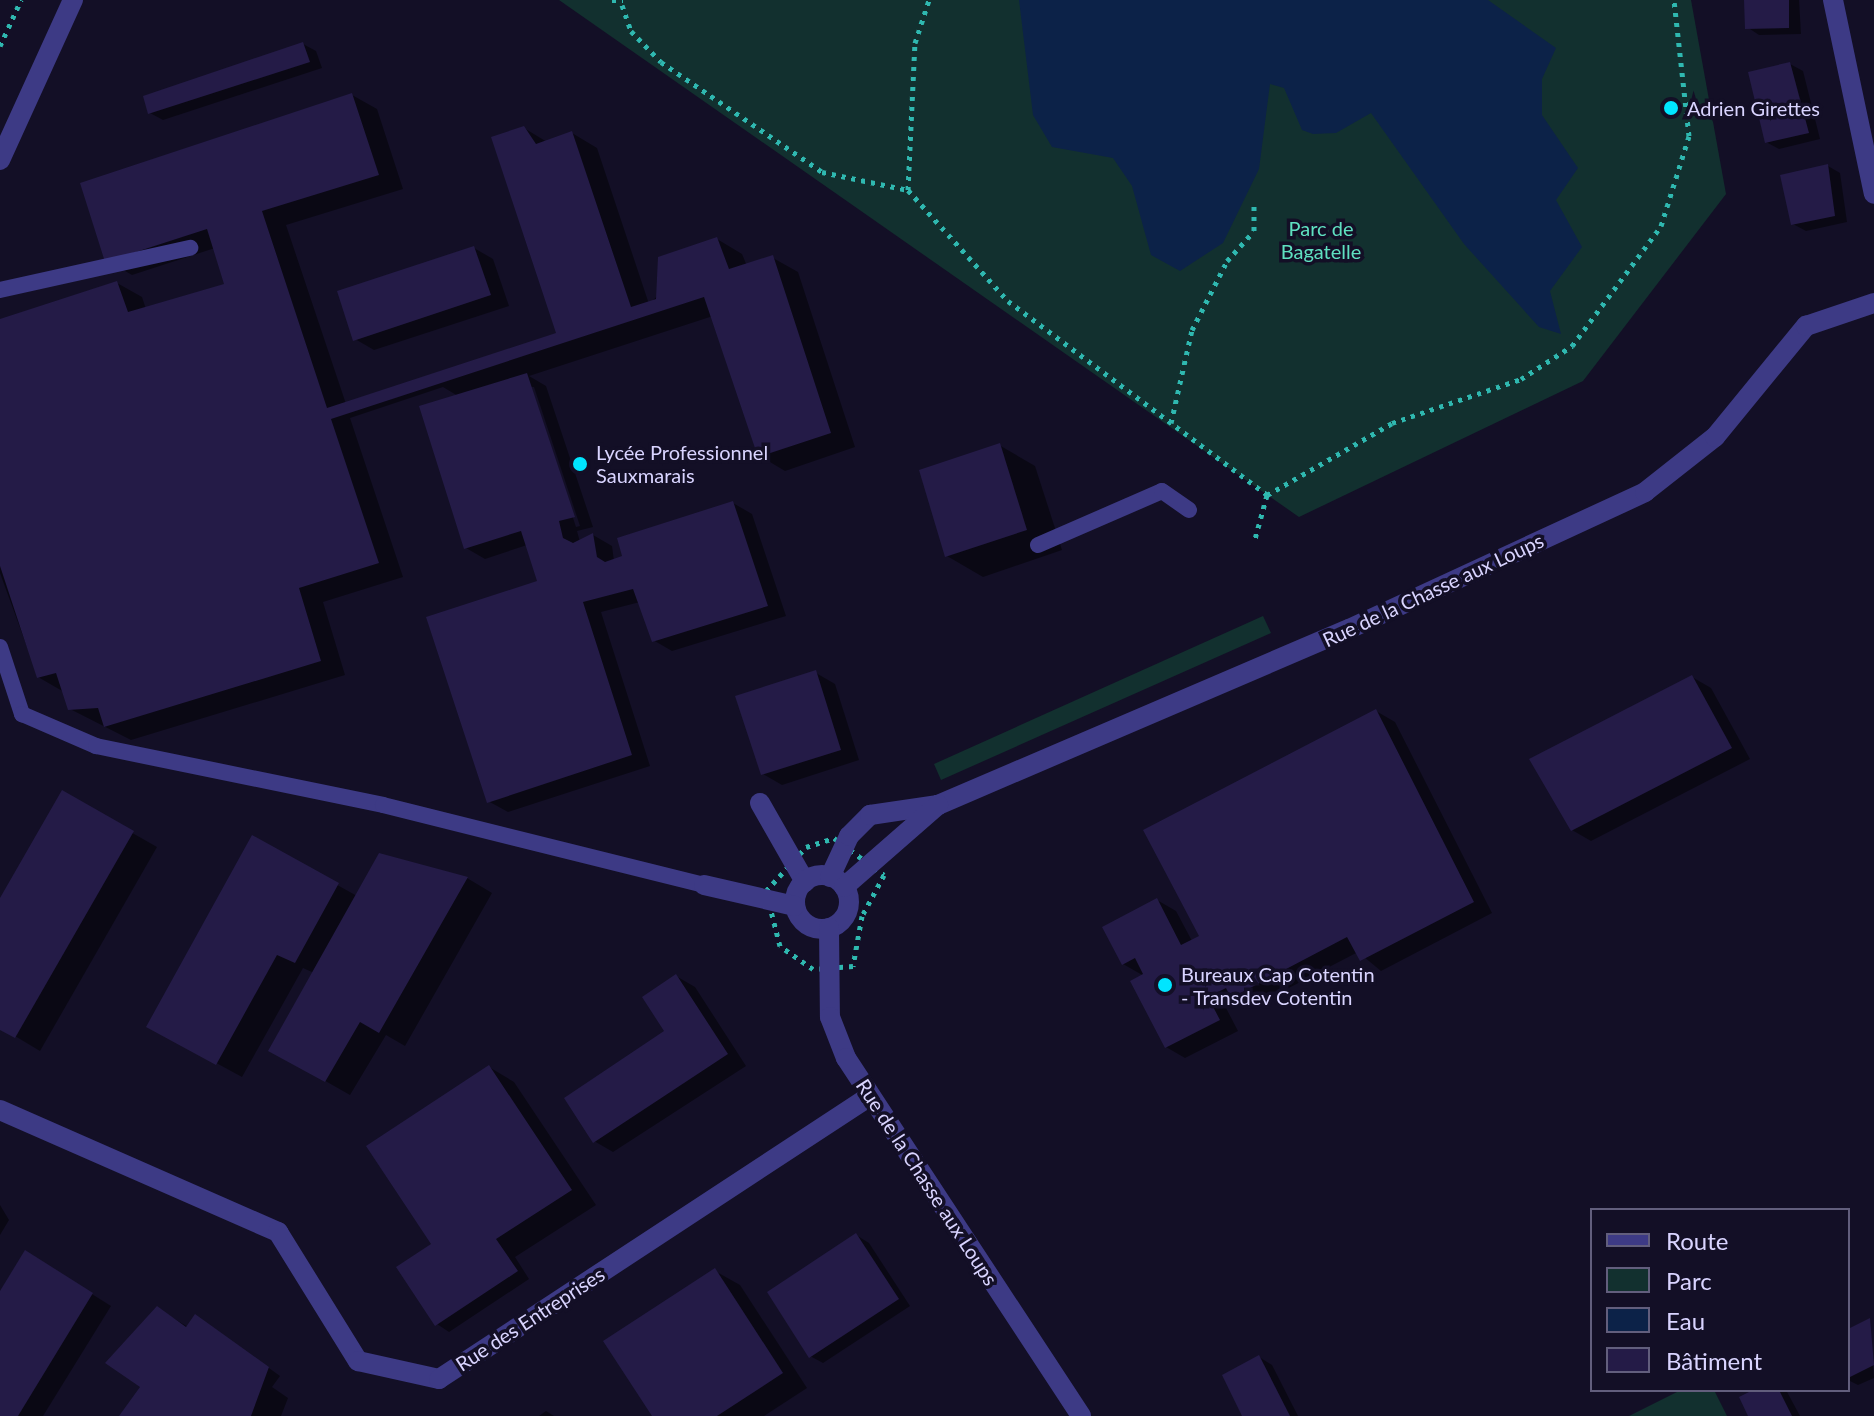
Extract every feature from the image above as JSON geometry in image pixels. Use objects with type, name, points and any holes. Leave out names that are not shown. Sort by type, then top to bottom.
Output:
[{"type":"street","points":[[0,160],[73,0]]},
{"type":"street","points":[[1833,0],[1874,194]]},
{"type":"street","name":"Rue de la Chasse aux Loups","points":[[1081,1416],[870,1096],[830,1017],[829,928],[847,911],[837,882],[858,822],[938,805],[1645,492],[1715,437],[1806,326],[1874,303]]},
{"type":"street","points":[[760,803],[805,882],[795,906],[803,922],[829,928]]},
{"type":"street","name":"Rue de la Chasse aux Loups","points":[[805,882],[837,882],[938,805]]},
{"type":"street","points":[[704,885],[795,906]]},
{"type":"street","name":"Rue des Entreprises","points":[[0,1110],[278,1232],[358,1361],[439,1379],[870,1096]]},
{"type":"lane","points":[[0,290],[190,248]]},
{"type":"lane","points":[[1038,545],[1162,491],[1189,510]]},
{"type":"lane","points":[[0,647],[22,714],[96,746],[383,805],[704,885]]},
{"type":"path","points":[[0,45],[21,0]]},
{"type":"path","points":[[612,0],[623,3],[631,31],[661,62],[822,172],[908,190],[1008,301],[1267,495]]},
{"type":"path","points":[[908,190],[915,43],[929,0]]},
{"type":"path","points":[[1255,539],[1267,495],[1392,423],[1521,379],[1572,346],[1661,226],[1689,136],[1674,0]]},
{"type":"path","points":[[1171,423],[1192,330],[1227,261],[1254,231],[1254,202]]},
{"type":"green space","name":"Parc de Bagatelle","points":[[559,0],[1691,0],[1726,194],[1583,381],[1299,517]]},
{"type":"green space","points":[[1263,616],[1271,633],[941,780],[934,764]]},
{"type":"green space","points":[[1677,1392],[1715,1392],[1727,1416],[1629,1416]]},
{"type":"water","points":[[1019,0],[1488,0],[1556,48],[1542,79],[1542,115],[1578,168],[1556,200],[1582,247],[1550,291],[1561,334],[1539,327],[1464,244],[1371,113],[1336,133],[1313,134],[1302,130],[1284,88],[1270,84],[1259,169],[1223,243],[1180,271],[1151,255],[1132,186],[1113,158],[1052,147],[1033,115]]},
{"type":"building","points":[[1744,0],[1789,0],[1789,28],[1745,29]]},
{"type":"building","points":[[303,42],[310,62],[148,114],[143,96]]},
{"type":"building","points":[[1790,62],[1809,133],[1765,143],[1748,72]]},
{"type":"building","points":[[352,93],[379,175],[262,211],[327,408],[556,333],[491,137],[524,126],[536,144],[572,131],[631,307],[656,299],[658,257],[717,237],[729,269],[773,255],[831,433],[758,457],[704,297],[331,419],[379,563],[299,588],[321,661],[104,727],[98,708],[68,710],[56,673],[37,678],[0,566],[0,319],[117,281],[128,312],[224,284],[207,229],[105,262],[80,183]]},
{"type":"building","points":[[1828,164],[1835,216],[1791,225],[1780,175]]},
{"type":"building","points":[[474,246],[491,295],[353,341],[337,291]]},
{"type":"building","points":[[527,373],[575,517],[559,521],[563,538],[573,543],[593,533],[597,557],[605,562],[622,556],[617,538],[733,501],[768,606],[652,642],[633,589],[583,602],[632,755],[487,803],[426,617],[537,581],[521,531],[464,549],[419,406]]},
{"type":"building","points":[[1000,443],[1027,530],[945,557],[919,470]]},
{"type":"building","points":[[816,670],[841,750],[761,775],[735,696]]},
{"type":"building","points":[[1692,675],[1732,748],[1571,831],[1529,759]]},
{"type":"building","points":[[1376,709],[1474,902],[1360,961],[1347,937],[1231,998],[1226,988],[1208,997],[1220,1020],[1165,1048],[1130,981],[1143,974],[1135,958],[1122,965],[1102,927],[1157,898],[1181,945],[1199,936],[1143,830]]},
{"type":"building","points":[[62,790],[134,831],[15,1038],[0,1030],[0,898]]},
{"type":"building","points":[[252,835],[339,883],[295,963],[277,955],[216,1065],[146,1027]]},
{"type":"building","points":[[379,853],[468,877],[379,1033],[360,1022],[325,1082],[268,1051]]},
{"type":"building","points":[[676,974],[728,1054],[593,1143],[564,1098],[664,1031],[642,997]]},
{"type":"building","points":[[489,1065],[572,1190],[496,1239],[518,1271],[435,1326],[396,1267],[431,1244],[366,1146]]},
{"type":"building","points":[[856,1233],[899,1299],[809,1358],[767,1292]]},
{"type":"building","points":[[25,1250],[93,1293],[18,1416],[0,1416],[0,1291]]},
{"type":"building","points":[[715,1268],[783,1373],[717,1416],[652,1416],[603,1341]]},
{"type":"building","points":[[157,1306],[186,1327],[195,1314],[269,1367],[251,1416],[119,1416],[140,1387],[105,1363]]},
{"type":"building","points":[[1870,1318],[1874,1365],[1850,1377],[1850,1328]]},
{"type":"building","points":[[1259,1355],[1290,1416],[1242,1416],[1222,1375]]},
{"type":"building","points":[[1749,1392],[1780,1392],[1792,1416],[1748,1416],[1739,1397]]},
{"type":"place","name":"Adrien Girettes","points":[[1671,108]]},
{"type":"place","name":"Lycée Professionnel Sauxmarais","points":[[580,464]]},
{"type":"place","name":"Bureaux Cap Cotentin - Transdev Cotentin","points":[[1165,985]]}]
